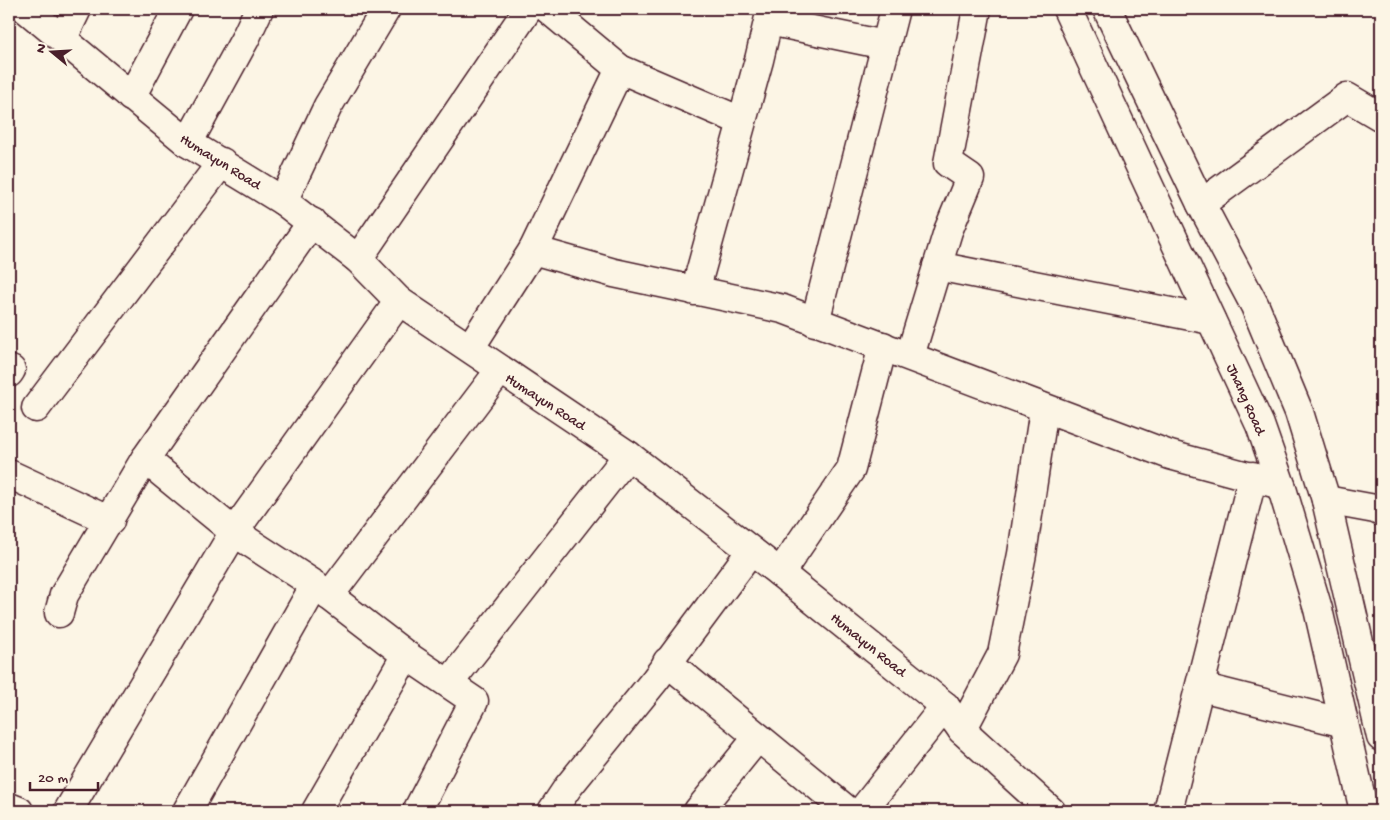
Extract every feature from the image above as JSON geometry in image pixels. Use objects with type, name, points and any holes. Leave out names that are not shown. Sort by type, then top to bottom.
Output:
[{"type":"main road","name":"Humayun Road","points":[[26,9],[188,143],[283,200],[312,222],[358,259],[399,302],[628,455],[780,573],[946,706],[962,730],[1051,811]]},
{"type":"main road","points":[[63,38],[77,9]]},
{"type":"main road","points":[[131,97],[178,9]]},
{"type":"main road","points":[[188,143],[245,39],[259,9]]},
{"type":"main road","points":[[283,200],[328,106],[386,9]]},
{"type":"main road","points":[[358,259],[528,9]]},
{"type":"main road","points":[[548,9],[620,70],[741,121]]},
{"type":"main road","points":[[816,322],[895,9]]},
{"type":"main road","points":[[910,356],[937,266],[970,178],[948,162],[977,9]]},
{"type":"main road","name":"Jhang Road","points":[[1067,9],[1260,425],[1281,485],[1318,609],[1364,811]]},
{"type":"main road","points":[[1107,9],[1201,204],[1255,306],[1299,412],[1326,500],[1381,737]]},
{"type":"main road","points":[[696,291],[770,15],[885,45]]},
{"type":"main road","points":[[470,348],[533,250],[620,70]]},
{"type":"main road","points":[[1201,204],[1347,97],[1381,117]]},
{"type":"main road","points":[[36,408],[222,162]]},
{"type":"main road","points":[[58,613],[64,595],[146,459],[312,222]]},
{"type":"main road","points":[[533,250],[614,273],[783,309],[1170,455],[1281,485]]},
{"type":"main road","points":[[937,266],[1211,320]]},
{"type":"main road","points":[[68,811],[234,532],[399,302]]},
{"type":"main road","points":[[780,573],[850,469],[882,346]]},
{"type":"main road","points":[[187,811],[322,590],[500,370]]},
{"type":"main road","points":[[962,730],[1002,654],[1022,554],[1044,409]]},
{"type":"main road","points":[[449,683],[628,455]]},
{"type":"main road","points":[[146,459],[234,532],[322,590],[406,656],[474,701],[417,811]]},
{"type":"main road","points":[[9,474],[110,521]]},
{"type":"main road","points":[[1168,811],[1253,476]]},
{"type":"main road","points":[[1326,500],[1375,509],[1381,512]]},
{"type":"main road","points":[[552,811],[568,787],[668,662],[751,551]]},
{"type":"main road","points":[[1318,609],[1349,598]]},
{"type":"main road","points":[[316,811],[406,656]]},
{"type":"main road","points":[[668,662],[848,811]]},
{"type":"main road","points":[[1201,687],[1344,723]]},
{"type":"main road","points":[[862,811],[946,706]]},
{"type":"main road","points":[[698,811],[758,737]]},
{"type":"main road","points":[[9,807],[19,811]]}]
